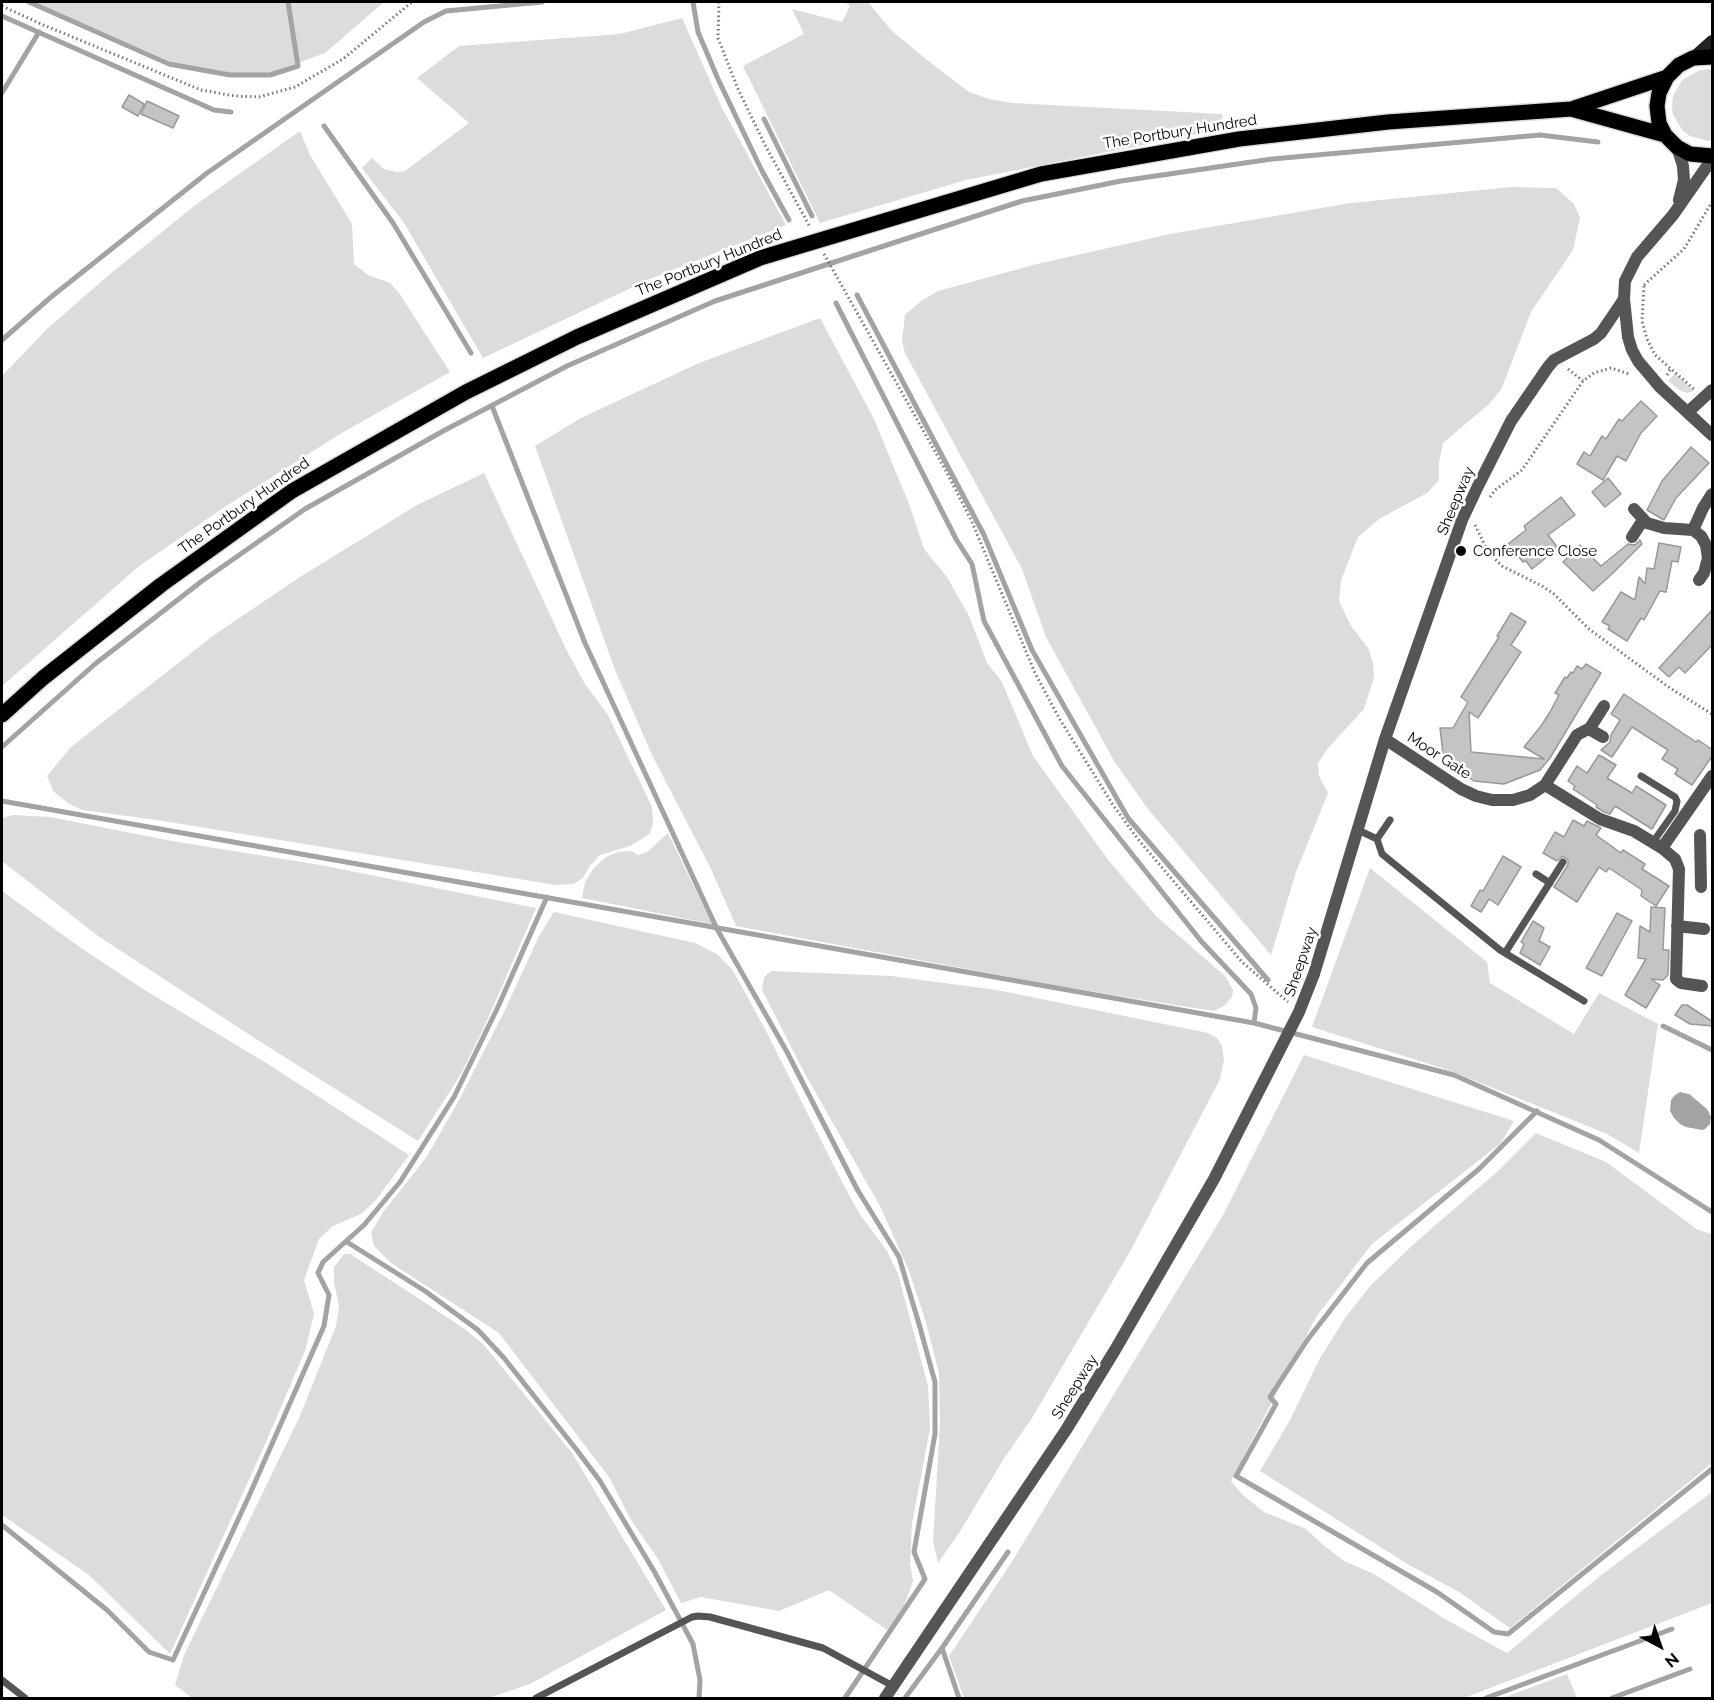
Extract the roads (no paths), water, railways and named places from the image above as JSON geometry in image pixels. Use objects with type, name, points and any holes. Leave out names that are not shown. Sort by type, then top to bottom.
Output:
[{"type":"main road","points":[[1713,41],[1693,58],[1679,65],[1667,77],[1659,93],[1657,106],[1659,123],[1665,135],[1677,147],[1690,154],[1713,158]]},
{"type":"main road","points":[[1693,58],[1713,57]]},
{"type":"main road","name":"The Portbury Hundred","points":[[2,715],[43,678],[143,599],[292,490],[466,392],[577,337],[760,258],[1041,174],[1239,139],[1388,122],[1571,108],[1667,77]]},
{"type":"main road","name":"The Portbury Hundred","points":[[1571,108],[1665,135]]},
{"type":"street","points":[[1673,215],[1684,180],[1683,166],[1677,147]]},
{"type":"street","points":[[1713,158],[1673,215],[1637,257],[1625,281],[1624,299],[1628,337],[1632,350],[1653,380],[1713,435]]},
{"type":"street","name":"Sheepway","points":[[885,1698],[1066,1430],[1214,1179],[1289,1033],[1314,974],[1385,738],[1462,520],[1494,452],[1530,391],[1554,360],[1601,333],[1624,299]]},
{"type":"street","points":[[1688,412],[1708,394]]},
{"type":"street","points":[[1694,530],[1703,508],[1713,495]]},
{"type":"street","points":[[1634,509],[1643,520],[1655,526],[1694,530],[1704,540],[1707,563],[1699,580]]},
{"type":"street","points":[[1632,537],[1643,520]]},
{"type":"street","points":[[1604,706],[1589,729],[1577,735],[1545,785],[1600,819],[1634,831],[1673,857],[1679,867],[1676,979],[1681,983],[1702,986]]},
{"type":"street","points":[[1589,729],[1603,737]]},
{"type":"street","name":"Moor Gate","points":[[1385,738],[1461,789],[1476,796],[1492,800],[1513,800],[1530,795],[1545,785]]},
{"type":"street","points":[[1657,845],[1713,776]]},
{"type":"street","points":[[1701,835],[1701,887]]},
{"type":"street","points":[[1679,867],[1701,860]]},
{"type":"street","points":[[1677,926],[1704,928]]},
{"type":"lane","points":[[1641,776],[1675,797],[1677,801],[1675,811],[1657,845]]},
{"type":"lane","points":[[1377,839],[1390,820]]},
{"type":"lane","points":[[1358,830],[1377,839],[1382,854],[1505,953],[1584,1000]]},
{"type":"lane","points":[[1505,953],[1563,862]]},
{"type":"lane","points":[[1536,874],[1550,883]]},
{"type":"lane","points":[[536,1698],[692,1617],[710,1617],[823,1647],[893,1686]]},
{"type":"lane","points":[[2,1680],[25,1698]]},
{"type":"waterway","points":[[29,2],[169,64],[230,75],[270,75],[298,66],[288,2]]},
{"type":"waterway","points":[[2,340],[51,297],[207,173],[424,22],[446,11],[542,2]]},
{"type":"waterway","points":[[693,2],[698,32],[718,79],[762,171],[789,220]]},
{"type":"waterway","points":[[2,16],[214,110],[231,112]]},
{"type":"waterway","points":[[2,93],[39,32]]},
{"type":"waterway","points":[[764,119],[812,216]]},
{"type":"waterway","points":[[324,126],[393,223],[471,353]]},
{"type":"waterway","points":[[2,747],[95,664],[202,581],[305,509],[445,430],[567,366],[715,301],[1022,201],[1121,181],[1272,159],[1540,135],[1598,142]]},
{"type":"waterway","points":[[857,295],[984,535],[1032,650],[1128,818],[1268,980]]},
{"type":"waterway","points":[[836,303],[956,539],[972,564],[984,621],[1062,766],[1201,941],[1251,994],[1256,1008],[1254,1023]]},
{"type":"waterway","points":[[492,406],[585,643],[717,929],[787,1052],[857,1189],[899,1257],[935,1382],[935,1434],[914,1552],[925,1579],[845,1698]]},
{"type":"waterway","points":[[2,801],[1254,1023],[1454,1075],[1599,1140],[1712,1212]]},
{"type":"waterway","points":[[2,1525],[107,1610],[149,1652],[173,1660],[324,1326],[329,1295],[318,1273],[323,1262],[364,1225],[400,1182],[454,1097],[497,1009],[547,897]]},
{"type":"waterway","points":[[1663,1026],[1712,1050]]},
{"type":"waterway","points":[[1537,1111],[1479,1169],[1367,1263],[1308,1339],[1270,1397],[1276,1404],[1236,1476],[1437,1592],[1494,1632],[1508,1634],[1712,1469]]},
{"type":"waterway","points":[[347,1242],[425,1291],[478,1330],[504,1358],[576,1449],[600,1481],[654,1571],[693,1644],[700,1680],[699,1698]]},
{"type":"waterway","points":[[905,1698],[1008,1552]]},
{"type":"waterway","points":[[1486,1698],[1672,1629]]},
{"type":"waterway","points":[[942,1648],[959,1698]]},
{"type":"waterway","points":[[1612,1698],[1690,1669]]},
{"type":"place","name":"Conference Close","points":[[1461,551]]}]
